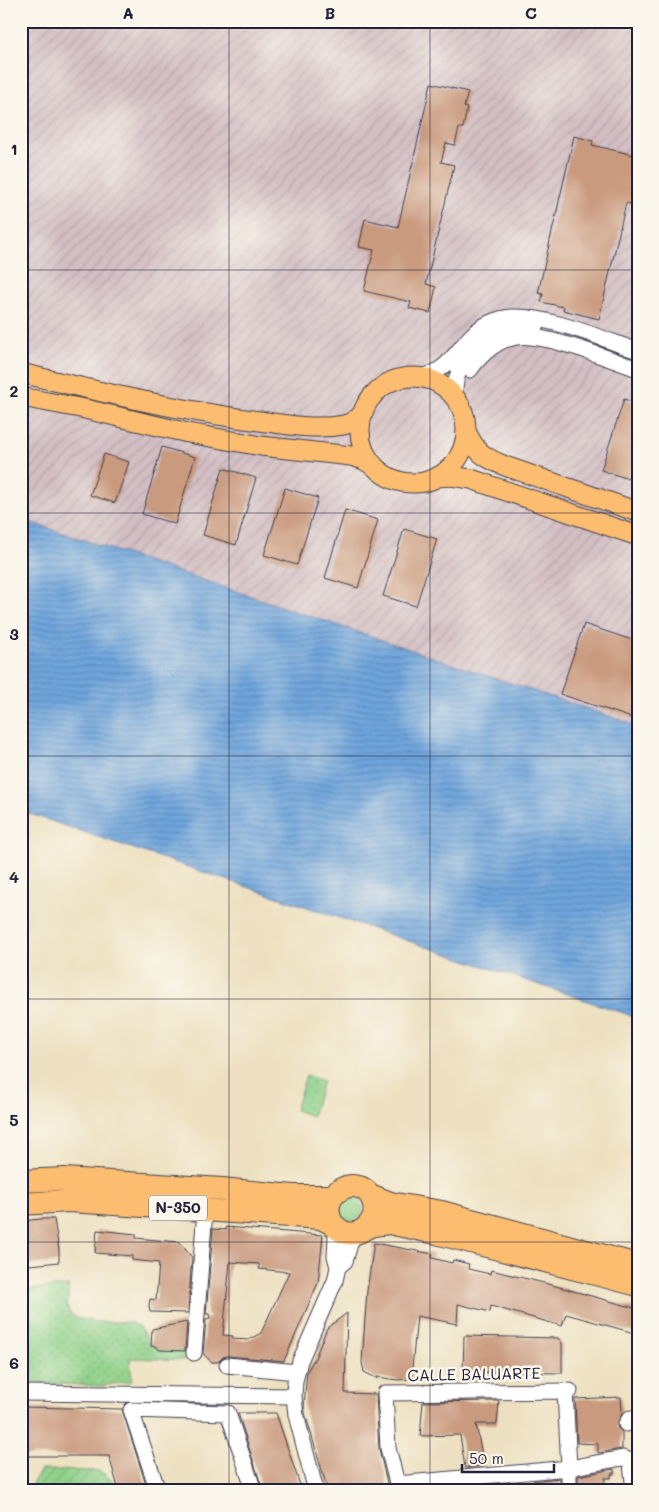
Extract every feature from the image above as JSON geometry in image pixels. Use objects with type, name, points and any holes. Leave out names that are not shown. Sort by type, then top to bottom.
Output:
[{"type":"highway","name":"N-350","points":[[21,1181],[64,1179],[222,1189],[293,1196],[332,1196],[342,1188],[354,1186],[390,1203],[442,1212],[638,1265]]},
{"type":"highway","points":[[363,1230],[373,1218],[375,1212],[370,1195]]},
{"type":"highway","points":[[332,1196],[328,1207],[330,1219],[334,1225]]},
{"type":"highway","name":"N-350","points":[[21,1204],[58,1201],[320,1218],[343,1232],[349,1233],[363,1230],[373,1225],[389,1223],[436,1232],[638,1286]]},
{"type":"main road","points":[[21,373],[213,416],[307,427],[332,426],[355,421],[363,414],[377,393],[386,385],[405,378],[419,377],[442,385],[458,401],[463,413],[466,431],[465,440],[458,458],[452,466],[437,477]]},
{"type":"main road","points":[[21,397],[261,446],[351,456],[364,460],[375,467]]},
{"type":"main road","points":[[363,414],[360,433],[368,460],[382,473],[399,482],[418,483],[437,477],[451,476],[471,479],[638,536]]},
{"type":"main road","points":[[466,431],[477,450],[489,459],[638,512]]},
{"type":"street","points":[[419,377],[437,372],[482,326],[512,317],[537,319],[638,350]]},
{"type":"street","points":[[458,401],[454,389],[458,373],[471,352],[488,337],[499,331],[512,328],[532,328],[558,334],[638,359]]},
{"type":"street","points":[[458,401],[469,372],[478,359],[502,341],[516,337],[545,339],[638,369]]},
{"type":"street","points":[[194,1353],[206,1210]]},
{"type":"street","points":[[316,1491],[296,1415],[294,1396],[296,1372],[335,1281],[338,1267],[335,1256],[336,1236],[334,1225]]},
{"type":"street","points":[[338,1267],[345,1261],[351,1240],[363,1230]]},
{"type":"street","points":[[227,1365],[296,1372]]},
{"type":"street","name":"CALLE BALUARTE","points":[[398,1488],[388,1448],[385,1393],[567,1390],[569,1468]]},
{"type":"street","points":[[21,1393],[294,1396]]},
{"type":"street","points":[[158,1491],[132,1410],[228,1413],[254,1491]]},
{"type":"street","points":[[398,1488],[462,1478],[569,1468],[623,1458],[632,1460],[634,1491]]},
{"type":"street","points":[[569,1468],[569,1491]]},
{"type":"shaded area","points":[[21,21],[638,21],[638,726],[21,519]]},
{"type":"green space","points":[[306,1075],[323,1081],[312,1116],[295,1110]]},
{"type":"green space","points":[[351,1197],[360,1200],[363,1209],[360,1218],[351,1221],[342,1218],[339,1209],[342,1200]]},
{"type":"green space","points":[[69,1286],[67,1306],[70,1314],[77,1318],[95,1322],[129,1322],[139,1326],[151,1346],[157,1347],[159,1350],[186,1351],[185,1360],[130,1358],[132,1381],[101,1386],[21,1382],[21,1290]]},
{"type":"green space","points":[[41,1470],[100,1471],[113,1481],[116,1491],[27,1491]]},
{"type":"water","points":[[21,519],[638,726],[638,1018],[21,811]]},
{"type":"building","points":[[431,83],[468,92],[464,107],[467,108],[463,128],[459,128],[455,145],[446,143],[441,162],[454,165],[426,284],[436,287],[430,313],[409,308],[411,302],[364,291],[374,250],[359,247],[365,219],[398,227]]},
{"type":"building","points":[[574,136],[593,141],[592,145],[638,156],[638,205],[626,203],[599,319],[563,310],[564,307],[541,302],[543,294],[538,293]]},
{"type":"building","points":[[624,399],[638,404],[638,482],[601,470]]},
{"type":"building","points":[[162,447],[195,457],[175,524],[142,514]]},
{"type":"building","points":[[104,454],[129,462],[115,503],[90,495]]},
{"type":"building","points":[[223,468],[256,478],[236,545],[203,535]]},
{"type":"building","points":[[285,488],[318,498],[297,565],[264,555]]},
{"type":"building","points":[[345,510],[378,520],[358,588],[325,578]]},
{"type":"building","points":[[404,529],[437,539],[416,606],[383,596]]},
{"type":"building","points":[[584,624],[638,642],[638,720],[560,694]]},
{"type":"building","points":[[54,1219],[59,1262],[21,1266],[21,1221]]},
{"type":"building","points":[[226,1227],[323,1235],[318,1283],[284,1361],[228,1356],[223,1357],[218,1362],[212,1362],[203,1354],[206,1319],[210,1318],[209,1314],[206,1314],[213,1229],[226,1230]],"holes":[[[230,1262],[259,1264],[259,1269],[289,1272],[261,1333],[248,1340],[233,1339],[233,1336],[223,1335]]]},
{"type":"building","points":[[97,1230],[136,1234],[136,1238],[179,1242],[192,1257],[188,1313],[150,1312],[150,1299],[156,1300],[159,1263],[132,1260],[132,1256],[95,1253]]},
{"type":"building","points":[[374,1243],[433,1254],[432,1258],[452,1263],[453,1260],[469,1264],[468,1269],[490,1274],[491,1270],[638,1309],[638,1334],[566,1314],[562,1326],[491,1306],[490,1312],[458,1304],[457,1324],[417,1316],[411,1379],[398,1380],[377,1377],[378,1379],[364,1372],[362,1362],[367,1291]]},
{"type":"building","points":[[347,1313],[345,1393],[376,1394],[379,1449],[389,1491],[328,1491],[305,1413],[307,1371],[315,1358],[327,1328]]},
{"type":"building","points":[[187,1322],[185,1351],[159,1350],[157,1347],[151,1346],[152,1329]]},
{"type":"building","points":[[464,1336],[558,1338],[562,1343],[562,1373],[463,1372]]},
{"type":"building","points":[[621,1397],[622,1414],[617,1424],[618,1429],[622,1432],[622,1449],[598,1453],[598,1444],[577,1443],[575,1399]]},
{"type":"building","points":[[499,1401],[497,1424],[476,1424],[484,1466],[465,1468],[460,1435],[420,1436],[423,1402]]},
{"type":"building","points":[[21,1407],[122,1409],[148,1491],[119,1491],[109,1456],[21,1456]]},
{"type":"building","points":[[238,1413],[276,1413],[302,1491],[263,1491]]},
{"type":"building","points":[[614,1469],[614,1474],[611,1474],[611,1478],[605,1478],[605,1484],[600,1485],[600,1491],[578,1491],[578,1476]]},
{"type":"building","points":[[560,1478],[560,1490],[533,1491],[533,1481]]}]
